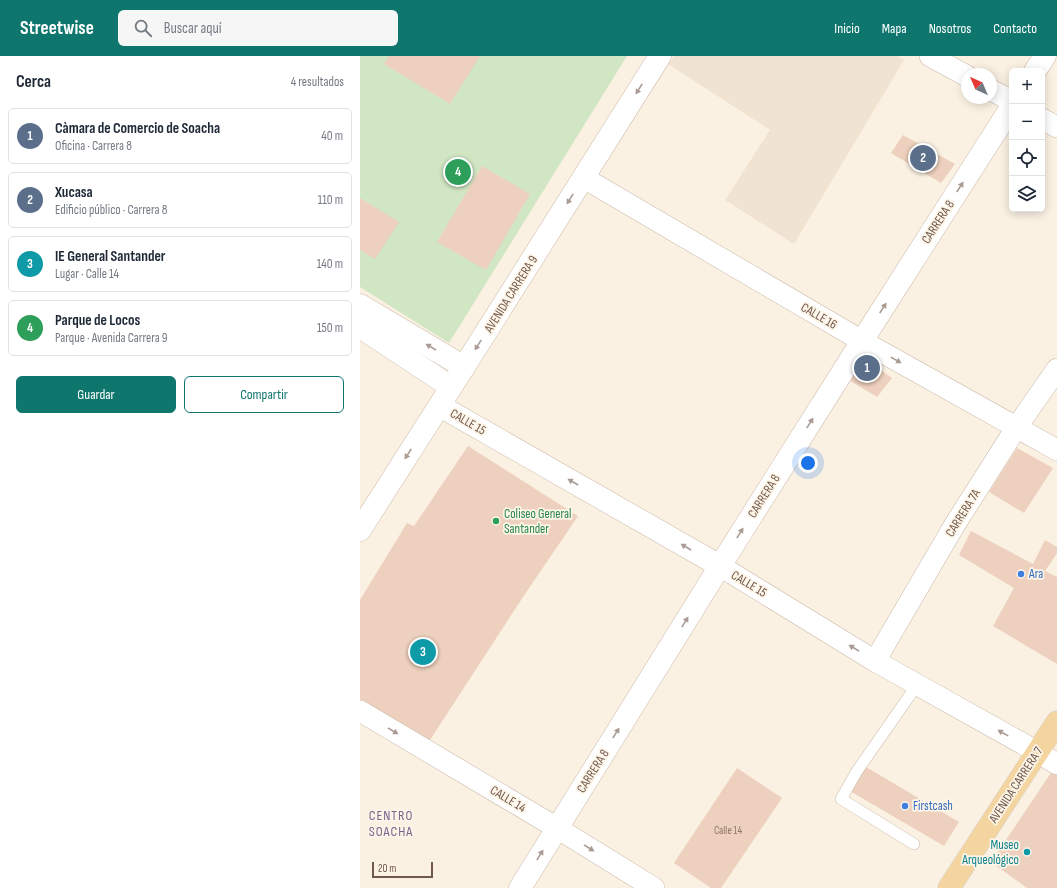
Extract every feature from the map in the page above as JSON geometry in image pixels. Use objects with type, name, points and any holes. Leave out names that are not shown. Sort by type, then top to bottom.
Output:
[{"type":"main road","name":"AVENIDA CARRERA 9","points":[[362,524],[440,406],[660,56]]},
{"type":"main road","points":[[1037,68],[1045,56]]},
{"type":"main road","name":"CARRERA 8","points":[[520,888],[720,566],[1009,111]]},
{"type":"main road","points":[[360,305],[464,368]]},
{"type":"main road","points":[[360,327],[451,387]]},
{"type":"main road","name":"CALLE 15","points":[[440,406],[720,566]]},
{"type":"main road","name":"AVENIDA CARRERA 7","points":[[949,888],[1057,722]]},
{"type":"street","points":[[930,56],[961,73]]},
{"type":"street","points":[[997,93],[1009,99]]},
{"type":"street","points":[[1045,121],[1057,127]]},
{"type":"street","name":"CALLE 16","points":[[584,178],[862,341],[1057,450]]},
{"type":"street","name":"CARRERA 7A","points":[[876,661],[954,526],[1016,428],[1057,369]]},
{"type":"street","name":"CALLE 15","points":[[720,566],[876,661],[1057,764]]},
{"type":"street","name":"CALLE 14","points":[[360,711],[557,828],[654,888]]},
{"type":"lane","points":[[914,844],[841,799],[857,771],[917,685]]},
{"type":"shaded area","points":[[674,56],[898,56],[904,60],[794,244],[725,200],[770,130],[668,64]]},
{"type":"green space","points":[[360,56],[627,56],[449,343],[360,287]]},
{"type":"building","points":[[389,56],[480,56],[450,104],[384,64]]},
{"type":"building","points":[[903,135],[955,164],[941,183],[891,153]]},
{"type":"building","points":[[482,166],[530,194],[486,270],[437,242]]},
{"type":"building","points":[[360,198],[399,222],[375,259],[360,250]]},
{"type":"building","points":[[864,358],[892,378],[877,397],[849,380]]},
{"type":"building","points":[[468,446],[578,516],[523,597],[428,743],[360,705],[360,600],[407,523],[414,526]]},
{"type":"building","points":[[1017,448],[1053,468],[1024,513],[989,492]]},
{"type":"building","points":[[971,531],[1033,564],[1045,540],[1057,547],[1057,553],[1045,571],[1057,577],[1057,664],[993,626],[1014,588],[959,555]]},
{"type":"building","name":"Firstcash","points":[[866,767],[959,822],[944,846],[850,791]]},
{"type":"building","points":[[737,768],[782,798],[721,888],[711,888],[674,863]]},
{"type":"building","name":"Museo Arqueológico","points":[[1053,770],[1057,772],[1057,888],[1027,888],[991,862]]},
{"type":"place","name":"Xucasa","points":[[923,158]]},
{"type":"place","name":"Parque de Locos","points":[[458,172]]},
{"type":"place","name":"Càmara de Comercio de Soacha","points":[[867,368]]},
{"type":"place","name":"Coliseo General Santander","points":[[496,521]]},
{"type":"place","name":"Ara","points":[[1021,574]]},
{"type":"place","name":"IE General Santander","points":[[423,652]]},
{"type":"place","name":"Firstcash","points":[[905,806]]},
{"type":"place","name":"Museo Arqueológico","points":[[1027,852]]},
{"type":"district","name":"CENTRO SOACHA","points":[[391,824]]}]
